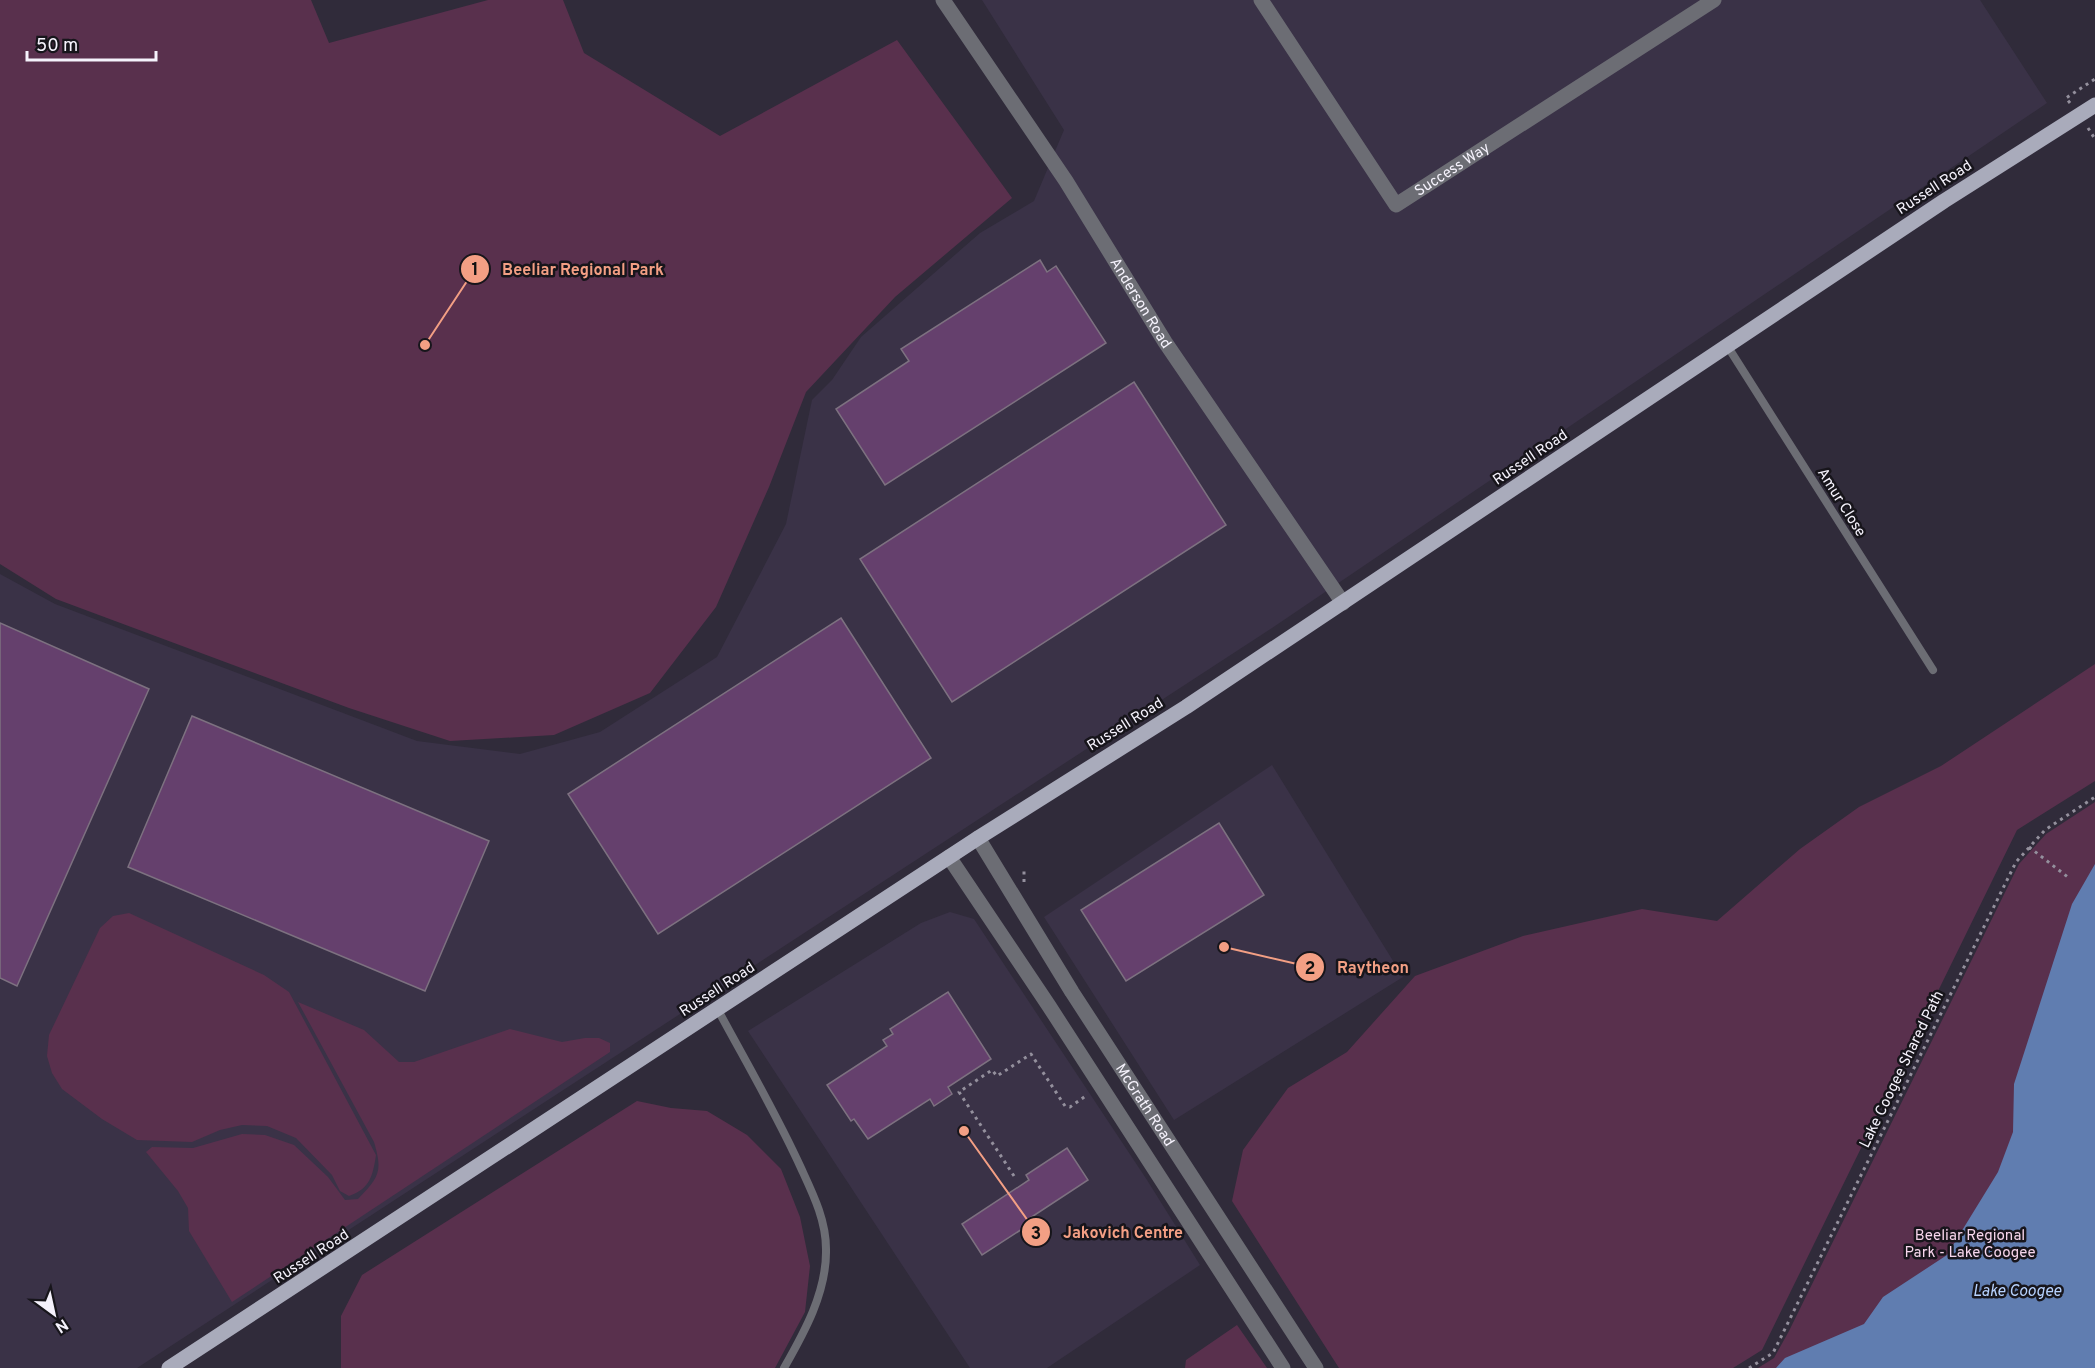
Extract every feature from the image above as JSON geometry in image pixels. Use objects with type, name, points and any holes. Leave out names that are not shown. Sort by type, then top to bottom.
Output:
[{"type":"main road","name":"Russell Road","points":[[169,1368],[978,838],[1343,603],[1944,201],[2095,105]]},
{"type":"street","name":"Anderson Road","points":[[943,0],[1066,181],[1165,342],[1343,603]]},
{"type":"street","name":"Success Way","points":[[1261,0],[1396,206],[1714,0]]},
{"type":"street","name":"McGrath Road","points":[[978,838],[1072,992],[1316,1368]]},
{"type":"street","name":"McGrath Road","points":[[949,857],[1050,1006],[1283,1368]]},
{"type":"lane","name":"Amur Close","points":[[1728,347],[1933,670]]},
{"type":"lane","points":[[718,1010],[784,1131],[821,1212],[826,1250],[822,1279],[810,1323],[784,1368]]},
{"type":"path","name":"Lake Coogee Shared Path","points":[[1749,1368],[1773,1353],[2016,862],[2045,830],[2095,797]]},
{"type":"path","points":[[2028,847],[2069,878]]},
{"type":"path","points":[[1014,1176],[959,1092],[992,1070],[997,1076],[1031,1054],[1065,1106],[1070,1107],[1085,1098],[1090,1088]]},
{"type":"shaded area","points":[[982,0],[1980,0],[2047,103],[1272,628],[137,1368],[0,1368],[0,574],[55,604],[417,741],[520,754],[600,732],[717,657],[786,524],[812,400],[832,380],[861,337],[980,233],[1034,201],[1064,130]]},
{"type":"shaded area","points":[[1272,765],[1403,977],[1174,1120],[1044,917]]},
{"type":"shaded area","points":[[950,912],[974,919],[1147,1180],[1200,1265],[1047,1368],[970,1368],[748,1031],[921,923]]},
{"type":"green space","points":[[0,0],[311,0],[329,43],[488,0],[563,0],[584,53],[720,136],[897,40],[1012,198],[895,297],[806,392],[769,487],[716,607],[650,693],[554,735],[450,741],[349,708],[56,599],[0,564]]},
{"type":"green space","points":[[2095,664],[2095,781],[2017,830],[1762,1350],[1733,1368],[1339,1368],[1232,1201],[1243,1150],[1288,1088],[1347,1052],[1415,976],[1523,936],[1642,909],[1717,921],[1800,849],[1859,807],[1941,766]]},
{"type":"green space","name":"Beeliar Regional Park - Lake Coogee","points":[[2095,802],[2095,1368],[1758,1368],[1774,1358],[1789,1331],[2019,864],[2046,834]]},
{"type":"green space","points":[[129,913],[264,975],[289,992],[376,1155],[372,1175],[362,1189],[349,1196],[340,1191],[332,1175],[296,1138],[267,1126],[242,1125],[220,1130],[192,1142],[137,1140],[102,1119],[62,1089],[52,1073],[47,1056],[49,1035],[100,928],[113,916]]},
{"type":"green space","points":[[298,1002],[364,1030],[399,1062],[414,1062],[510,1029],[562,1042],[599,1038],[610,1043],[610,1052],[232,1302],[189,1231],[188,1208],[178,1191],[146,1152],[152,1147],[193,1148],[242,1134],[265,1135],[294,1145],[328,1177],[345,1200],[358,1199],[371,1185],[377,1174],[378,1160],[374,1142]]},
{"type":"green space","points":[[637,1101],[671,1108],[707,1111],[747,1135],[781,1169],[800,1217],[810,1266],[805,1312],[775,1368],[341,1368],[341,1316],[362,1275]]},
{"type":"green space","points":[[1237,1325],[1267,1368],[1185,1368],[1186,1360]]},
{"type":"water","name":"Lake Coogee","points":[[2095,864],[2095,1368],[1776,1368],[1785,1358],[1864,1324],[1883,1297],[1947,1255],[1998,1172],[2013,1132],[2014,1084],[2072,904]]},
{"type":"building","points":[[1040,260],[1047,272],[1056,266],[1106,343],[885,485],[836,409],[909,361],[901,349]]},
{"type":"building","points":[[1134,382],[1226,525],[952,702],[860,559]]},
{"type":"building","points":[[841,618],[931,758],[658,934],[568,794]]},
{"type":"building","points":[[0,623],[149,689],[17,986],[0,978]]},
{"type":"building","points":[[192,716],[489,841],[425,991],[128,867]]},
{"type":"building","points":[[1219,823],[1264,895],[1126,981],[1081,910]]},
{"type":"building","points":[[948,992],[991,1059],[948,1087],[952,1094],[934,1106],[930,1099],[868,1139],[854,1119],[851,1121],[827,1085],[887,1046],[883,1040],[893,1034],[890,1029]]},
{"type":"building","points":[[1067,1148],[1088,1180],[1030,1218],[1033,1222],[982,1255],[962,1224],[1029,1180],[1026,1175]]},
{"type":"place","name":"Beeliar Regional Park","points":[[425,345]]},
{"type":"place","name":"Raytheon","points":[[1224,947]]},
{"type":"place","name":"Jakovich Centre","points":[[964,1131]]}]
